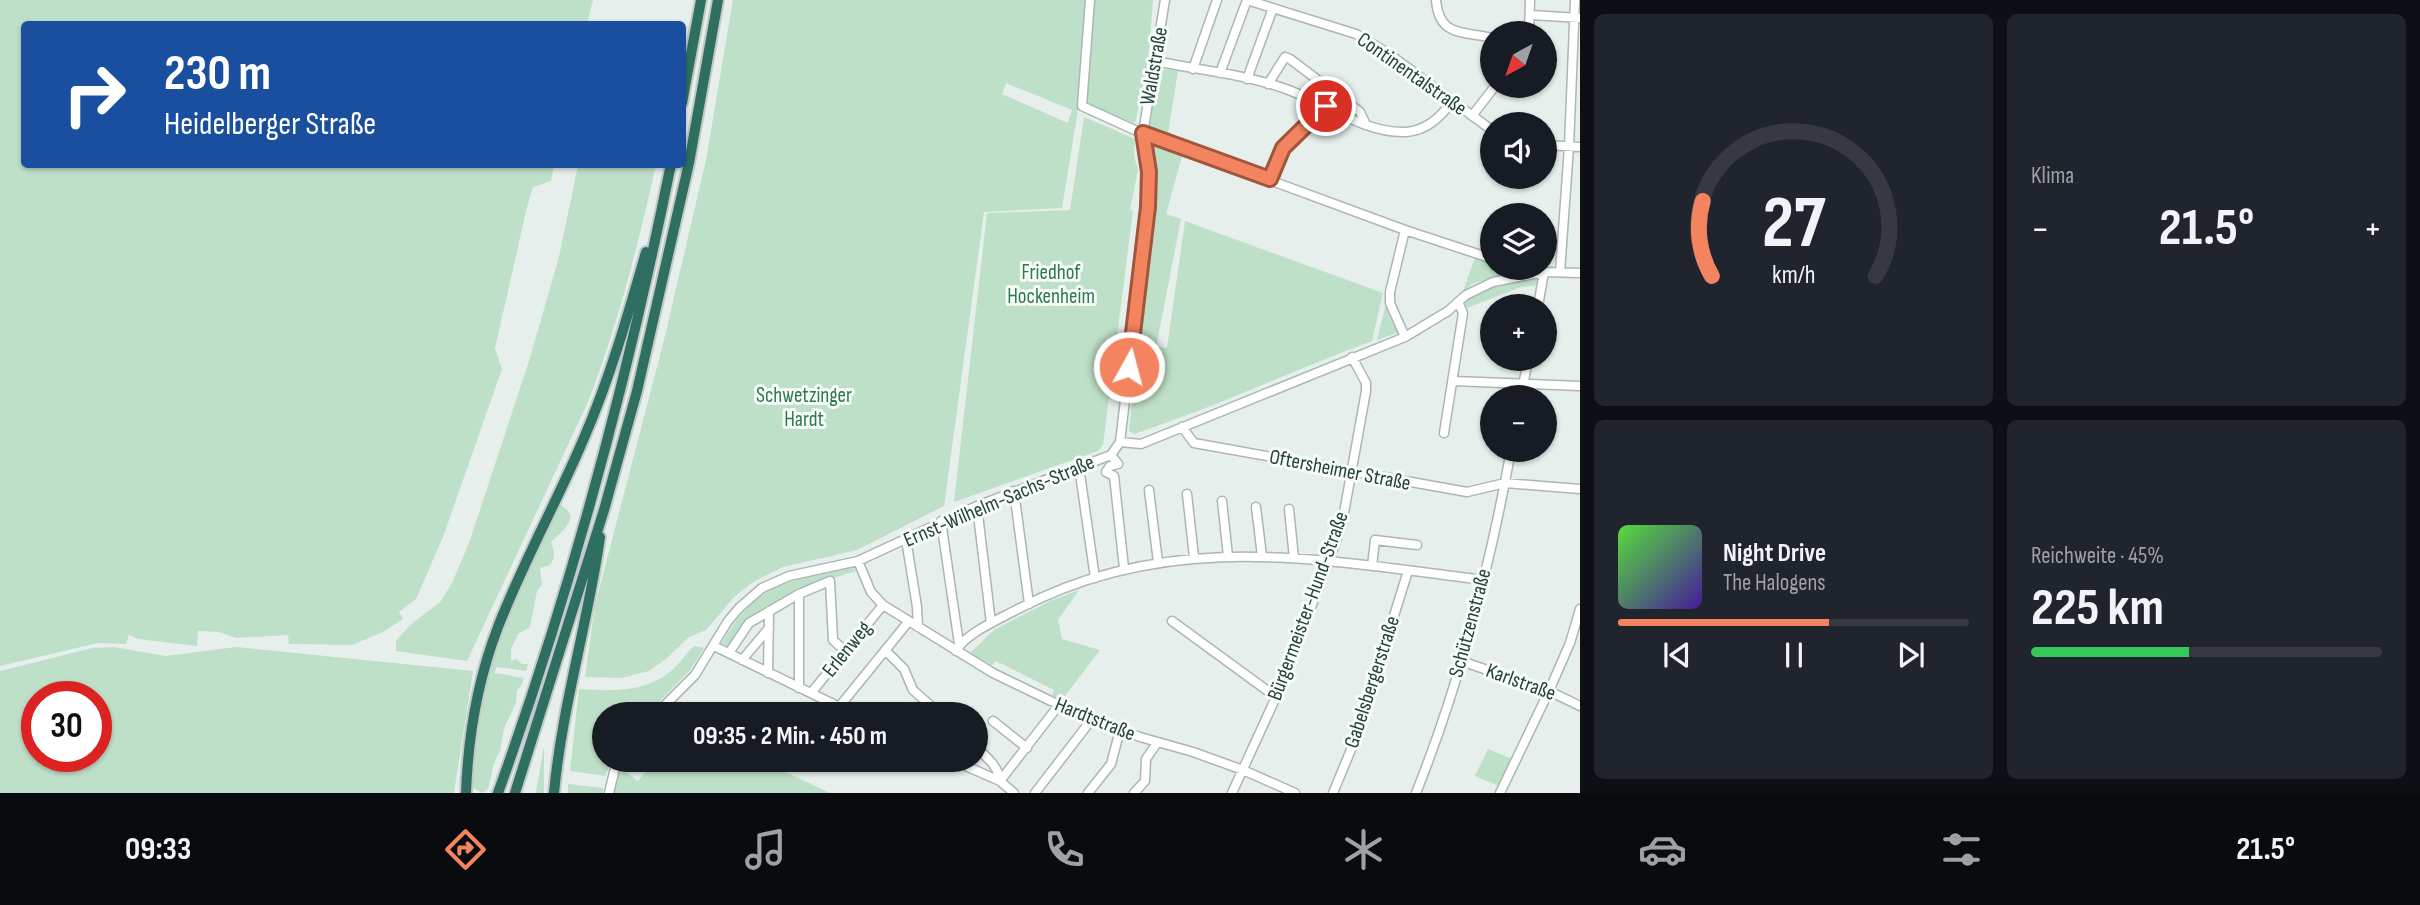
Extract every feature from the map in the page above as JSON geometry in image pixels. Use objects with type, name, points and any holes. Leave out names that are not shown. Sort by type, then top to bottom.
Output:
[{"type":"highway","points":[[686,81],[701,0]]},
{"type":"highway","points":[[515,793],[604,510],[666,270],[719,0]]},
{"type":"highway","points":[[498,793],[566,588],[614,420],[670,168]]},
{"type":"highway","points":[[466,789],[470,742],[485,668],[506,606],[597,406],[622,335],[648,246],[659,224]]},
{"type":"highway","points":[[554,793],[562,729],[596,568],[604,510]]},
{"type":"street","points":[[1090,0],[1082,106],[1143,133],[1405,230],[1480,255]]},
{"type":"street","name":"Waldstraße","points":[[1120,442],[1148,207],[1149,172],[1143,133],[1165,0]]},
{"type":"street","points":[[1194,69],[1217,0]]},
{"type":"street","points":[[1220,73],[1247,0]]},
{"type":"street","name":"Continentalstraße","points":[[1247,0],[1356,34],[1389,54],[1480,122]]},
{"type":"street","points":[[1436,0],[1438,17],[1444,26],[1480,35]]},
{"type":"street","points":[[1530,0],[1530,21]]},
{"type":"street","points":[[1575,0],[1577,50],[1560,272],[1580,273]]},
{"type":"street","points":[[1247,79],[1273,8]]},
{"type":"street","points":[[1531,15],[1577,18]]},
{"type":"street","points":[[1268,84],[1285,57],[1290,59],[1360,112],[1366,125]]},
{"type":"street","points":[[1155,61],[1283,88],[1366,125],[1395,132],[1419,130],[1438,119],[1453,101]]},
{"type":"street","points":[[1472,116],[1486,98]]},
{"type":"street","points":[[1270,179],[1283,148],[1326,106]]},
{"type":"street","points":[[1557,146],[1580,147]]},
{"type":"street","points":[[1405,230],[1390,292],[1390,303],[1405,337]]},
{"type":"street","points":[[1120,442],[1140,444],[1405,337],[1448,312],[1479,288],[1503,280]]},
{"type":"street","points":[[1444,433],[1463,313],[1458,302]]},
{"type":"street","name":"Bürgermeister-Hund-Straße","points":[[1231,793],[1276,697],[1342,524],[1366,386],[1352,357]]},
{"type":"street","points":[[1524,384],[1526,371]]},
{"type":"street","points":[[1452,381],[1580,386]]},
{"type":"street","name":"Oftersheimer Straße","points":[[1182,427],[1194,443],[1467,492],[1505,483],[1580,489]]},
{"type":"street","name":"Ernst-Wilhelm-Sachs-Straße","points":[[668,702],[687,684],[739,608],[762,589],[789,576],[858,561],[976,506],[1111,455],[1120,442]]},
{"type":"street","points":[[1111,455],[1118,464],[1110,466],[1106,472],[1114,476],[1124,568]]},
{"type":"street","name":"Schützenstraße","points":[[1416,793],[1461,661],[1484,580],[1509,462]]},
{"type":"street","points":[[1079,467],[1095,578]]},
{"type":"street","points":[[1149,489],[1158,562]]},
{"type":"street","points":[[1014,491],[1029,604]]},
{"type":"street","points":[[1187,494],[1194,557]]},
{"type":"street","points":[[1222,501],[1228,556]]},
{"type":"street","points":[[976,506],[991,624]]},
{"type":"street","points":[[1255,507],[1262,556]]},
{"type":"street","points":[[1289,509],[1294,558]]},
{"type":"street","points":[[941,521],[958,647],[991,624],[1029,604],[1095,578],[1124,568],[1194,557],[1294,558],[1484,580]]},
{"type":"street","points":[[906,539],[918,627]]},
{"type":"street","points":[[1372,566],[1375,540],[1417,545]]},
{"type":"street","points":[[858,561],[871,593],[883,605]]},
{"type":"street","name":"Gabelsbergerstraße","points":[[1333,793],[1359,727],[1408,570]]},
{"type":"street","points":[[729,653],[749,624],[799,594],[830,581],[833,640],[845,651]]},
{"type":"street","points":[[799,594],[799,688]]},
{"type":"street","name":"Hardtstraße","points":[[883,605],[958,647],[993,673],[1059,705],[1120,730],[1242,770],[1295,793]]},
{"type":"street","name":"Erlenweg","points":[[811,693],[883,605]]},
{"type":"street","points":[[1500,793],[1570,643],[1580,609]]},
{"type":"street","points":[[768,673],[769,611]]},
{"type":"street","points":[[843,702],[909,621]]},
{"type":"street","points":[[1172,621],[1276,697]]},
{"type":"street","points":[[742,660],[769,628]]},
{"type":"street","points":[[714,646],[829,702]]},
{"type":"street","points":[[885,650],[904,669],[913,690],[926,702]]},
{"type":"street","name":"Karlstraße","points":[[1461,661],[1549,691],[1580,706]]},
{"type":"street","points":[[1007,789],[1027,748],[1059,705]]},
{"type":"street","points":[[1035,793],[1092,719]]},
{"type":"street","points":[[993,721],[1027,748]]},
{"type":"street","points":[[1088,793],[1111,764],[1120,730]]},
{"type":"street","points":[[1134,793],[1145,781],[1146,759],[1157,743]]},
{"type":"street","points":[[988,758],[999,772],[1007,789]]},
{"type":"street","points":[[609,793],[614,772]]},
{"type":"street","points":[[975,772],[1007,789]]},
{"type":"green space","points":[[0,0],[593,0],[588,21],[21,21],[21,168],[553,168],[551,181],[533,187],[527,207],[495,348],[502,369],[443,537],[416,599],[399,612],[403,619],[383,632],[352,645],[289,644],[288,635],[236,638],[219,632],[198,631],[197,646],[138,639],[129,635],[126,644],[98,643],[0,666]]},
{"type":"green space","name":"Schwetzinger Hardt","points":[[733,0],[1153,0],[1148,61],[1135,123],[1079,103],[1062,208],[984,212],[944,506],[857,550],[783,567],[753,582],[734,597],[706,630],[689,637],[649,671],[622,678],[585,677],[595,605],[664,340],[706,160]],"holes":[[[1006,83],[1072,110],[1068,123],[1002,94]]]},
{"type":"green space","points":[[1162,69],[1178,71],[1168,134],[1149,128],[1157,74]]},
{"type":"green space","name":"Friedhof Hockenheim","points":[[1084,117],[1135,139],[1134,156],[1138,170],[1130,209],[1133,211],[1103,445],[1098,451],[954,502],[987,213],[1070,210]]},
{"type":"green space","points":[[1156,146],[1182,156],[1166,214],[1181,219],[1157,342],[1158,350],[1159,347],[1167,348],[1185,221],[1383,293],[1372,341],[1224,401],[1134,434],[1129,431],[1156,182],[1156,171],[1150,152],[1152,147]]},
{"type":"green space","points":[[577,168],[655,168],[626,285],[588,402],[467,661],[396,651],[396,641],[410,625],[440,602],[452,583],[469,543],[529,361],[559,257]]},
{"type":"green space","points":[[1475,258],[1480,260],[1480,280],[1484,280],[1463,291]]},
{"type":"green space","points":[[1523,280],[1540,280],[1539,285],[1521,287],[1503,294],[1480,294],[1480,303],[1467,308],[1463,301],[1488,288]]},
{"type":"green space","points":[[1386,303],[1389,315],[1399,332],[1377,340]]},
{"type":"green space","points":[[560,505],[570,514],[570,519],[565,529],[551,542],[553,561],[540,568],[542,584],[537,591],[530,627],[518,634],[511,649],[511,661],[516,659],[522,664],[528,664],[526,671],[496,667],[495,673],[524,678],[504,728],[488,789],[482,793],[473,788],[473,775],[490,670],[516,598]]},
{"type":"green space","points":[[851,567],[857,571],[815,584],[771,604],[748,620],[729,647],[722,643],[748,607],[776,587],[809,576]]},
{"type":"green space","points":[[1079,590],[1058,620],[1062,639],[1100,650],[1062,700],[1052,696],[1054,690],[996,661],[992,665],[970,653],[994,630],[1048,602]]},
{"type":"green space","points":[[694,646],[704,648],[690,670],[659,702],[592,702],[592,772],[607,772],[605,776],[570,771],[579,689],[615,690],[639,687],[671,671]]},
{"type":"green space","points":[[114,647],[166,656],[236,647],[473,671],[454,793],[0,793],[0,671],[92,648]]},
{"type":"green space","points":[[544,746],[544,793],[536,793],[536,792]]},
{"type":"green space","points":[[1488,749],[1513,759],[1499,786],[1475,776]]},
{"type":"green space","points":[[618,772],[626,772],[638,781],[645,772],[785,772],[830,793],[614,793]]},
{"type":"green space","points":[[568,784],[603,788],[603,793],[568,793]]},
{"type":"route","points":[[1129,367],[1148,207],[1149,172],[1143,133],[1270,179],[1283,148],[1326,106]]}]
